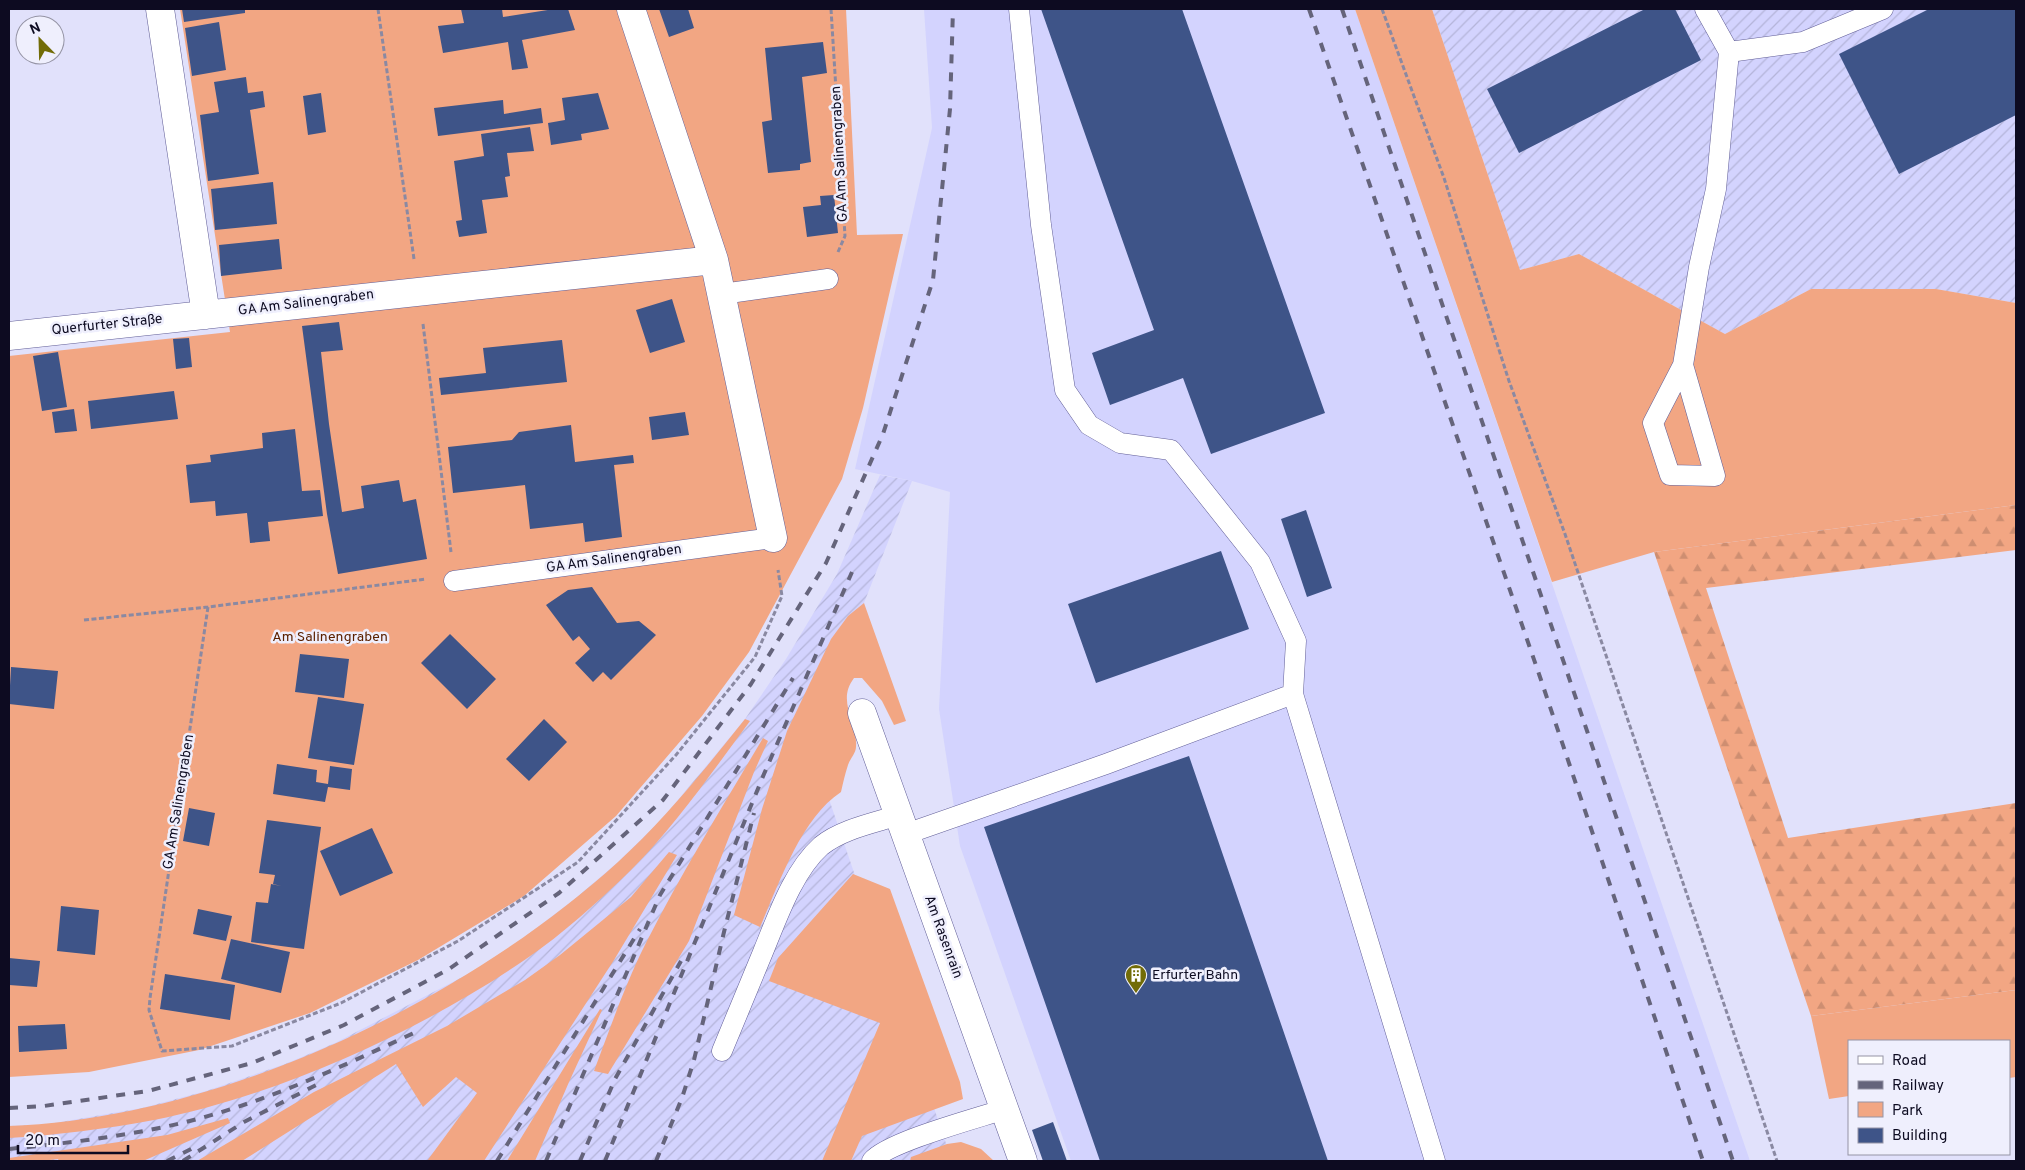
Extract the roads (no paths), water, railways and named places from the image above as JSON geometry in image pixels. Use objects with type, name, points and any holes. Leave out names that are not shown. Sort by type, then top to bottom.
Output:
[{"type":"street","points":[[160,9],[206,315]]},
{"type":"street","points":[[631,9],[714,260],[773,538]]},
{"type":"street","name":"GA Am Salinengraben","points":[[206,315],[714,260]]},
{"type":"street","name":"Querfurter Straße","points":[[9,336],[206,315]]},
{"type":"street","name":"Am Rasenrain","points":[[862,712],[1023,1161]]},
{"type":"lane","points":[[1019,9],[1041,225],[1065,390],[1088,425],[1120,443],[1171,450],[1260,562],[1296,640],[1293,694],[1435,1161]]},
{"type":"lane","points":[[1683,365],[1715,476],[1670,475],[1653,422],[1683,365],[1698,267],[1716,189],[1729,52],[1705,9]]},
{"type":"lane","points":[[1729,52],[1803,42],[1883,9]]},
{"type":"lane","points":[[722,294],[828,279]]},
{"type":"lane","name":"GA Am Salinengraben","points":[[454,581],[773,538]]},
{"type":"lane","points":[[722,1051],[781,908],[799,875],[820,847],[841,834],[902,824],[1106,764],[1293,694]]},
{"type":"lane","points":[[872,1161],[888,1149],[1005,1109]]},
{"type":"railway","points":[[9,1108],[44,1106],[148,1091],[252,1063],[344,1025],[449,969],[559,893],[663,800],[751,684],[826,563],[883,434],[933,280],[950,109],[953,9]]},
{"type":"railway","points":[[1309,9],[1540,677],[1703,1161]]},
{"type":"railway","points":[[1342,9],[1733,1161]]},
{"type":"railway","points":[[605,1161],[764,774],[852,572]]},
{"type":"railway","points":[[546,1161],[660,895],[793,678]]},
{"type":"railway","points":[[656,1161],[682,1098],[694,1060],[754,813]]},
{"type":"railway","points":[[497,1161],[640,929]]},
{"type":"railway","points":[[580,1161],[615,1079],[681,961]]},
{"type":"railway","points":[[9,1149],[120,1135],[164,1127],[216,1114],[303,1083],[416,1032]]},
{"type":"railway","points":[[183,1161],[244,1122],[320,1083]]},
{"type":"railway","points":[[167,1161],[193,1148]]},
{"type":"place","name":"Erfurter Bahn","points":[[1136,994]]},
{"type":"park label","name":"Am Salinengraben","points":[[330,637]]}]
